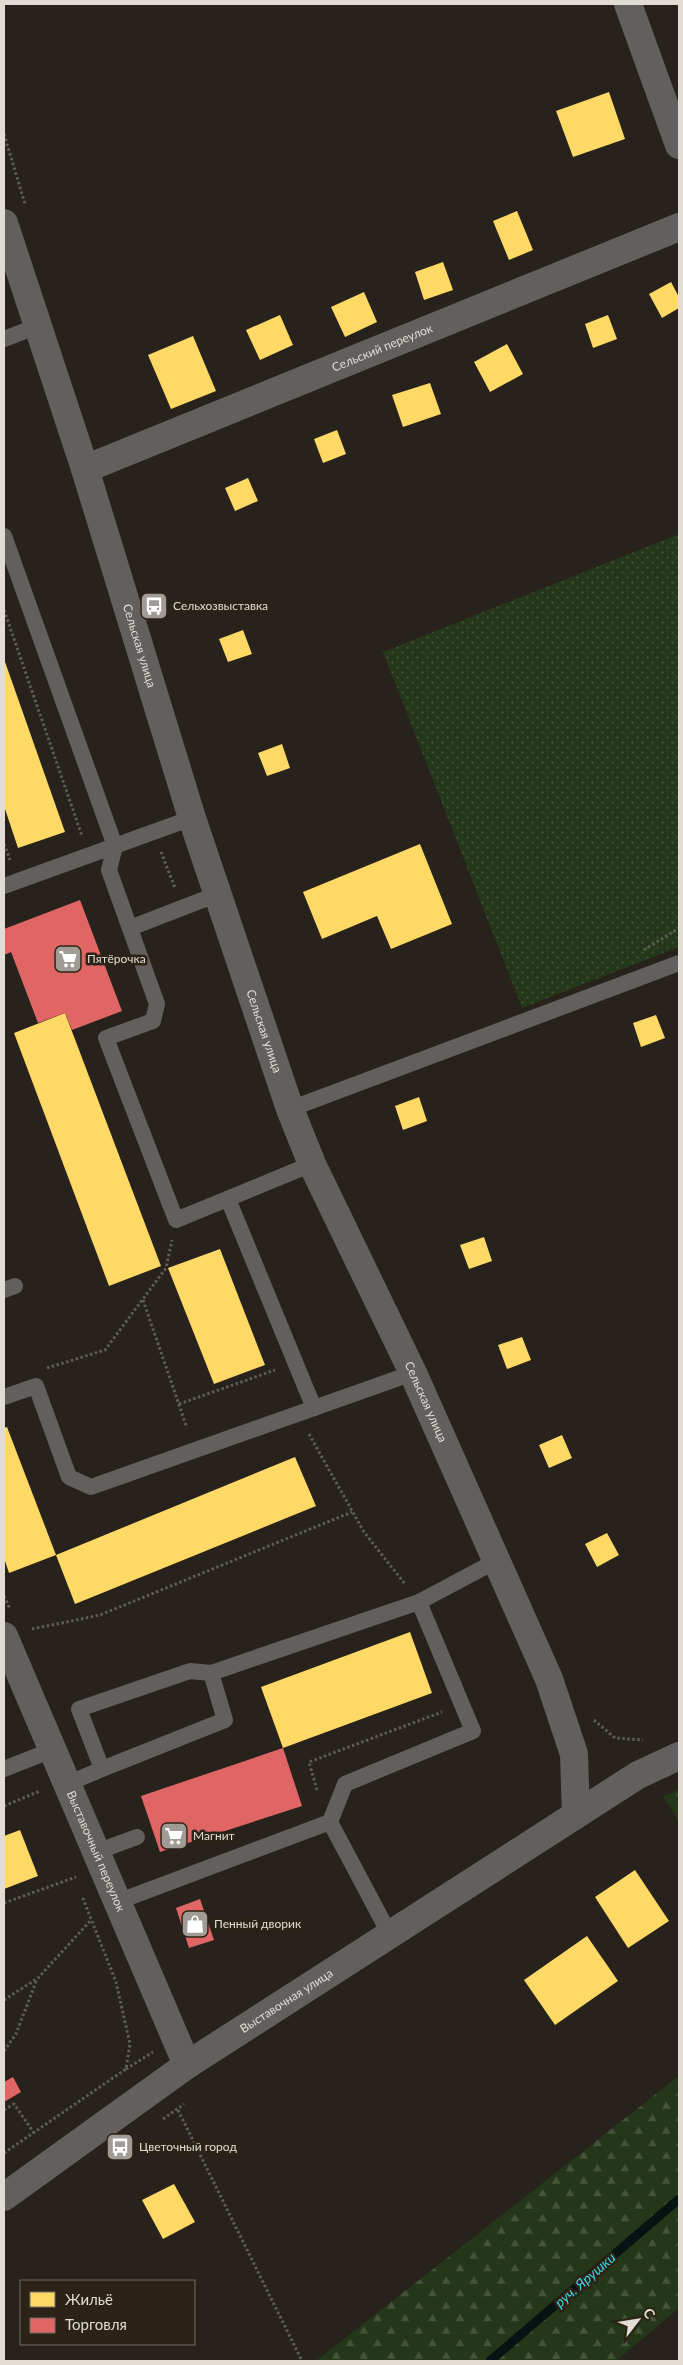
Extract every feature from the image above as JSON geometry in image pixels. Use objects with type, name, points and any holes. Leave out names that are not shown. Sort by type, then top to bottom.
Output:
[{"type":"street","points":[[628,4],[679,146]]},
{"type":"street","name":"Сельская улица","points":[[15,216],[38,326],[85,469],[192,818],[290,1109],[312,1164],[412,1373],[549,1679],[574,1754],[576,1815]]},
{"type":"street","name":"Сельский переулок","points":[[85,469],[679,227]]},
{"type":"street","name":"Выставочный переулок","points":[[16,1633],[52,1750],[187,2066]]},
{"type":"street","name":"Выставочная улица","points":[[4,2197],[187,2066],[638,1775],[668,1761]]},
{"type":"lane","points":[[4,339],[38,326]]},
{"type":"lane","points":[[4,536],[115,846],[109,870],[157,1004],[152,1021],[106,1038],[176,1220],[312,1164]]},
{"type":"lane","points":[[4,886],[192,818]]},
{"type":"lane","points":[[130,928],[218,894]]},
{"type":"lane","points":[[290,1109],[679,963]]},
{"type":"lane","points":[[228,1199],[314,1408]]},
{"type":"lane","points":[[4,1397],[36,1386],[69,1477],[91,1487],[196,1452],[412,1373]]},
{"type":"lane","points":[[102,1769],[79,1709],[190,1671],[211,1673],[420,1602],[496,1561]]},
{"type":"lane","points":[[117,1902],[330,1822],[345,1784],[473,1732],[420,1602]]},
{"type":"lane","points":[[67,1784],[226,1720],[211,1673]]},
{"type":"lane","points":[[4,1769],[52,1750]]},
{"type":"lane","points":[[330,1822],[390,1934]]},
{"type":"lane","points":[[99,1860],[137,1837]]},
{"type":"path","points":[[4,134],[15,216]]},
{"type":"path","points":[[4,610],[88,855]]},
{"type":"path","points":[[36,1386],[43,1370],[104,1350],[166,1268],[176,1220]]},
{"type":"path","points":[[143,1299],[196,1452]]},
{"type":"path","points":[[179,1404],[295,1362]]},
{"type":"path","points":[[298,1414],[364,1532],[420,1602]]},
{"type":"path","points":[[16,1633],[100,1615],[352,1512]]},
{"type":"path","points":[[318,1790],[309,1762],[446,1711]]},
{"type":"path","points":[[593,1719],[615,1738],[644,1740],[668,1761]]},
{"type":"path","points":[[4,1806],[40,1793],[27,1760]]},
{"type":"path","points":[[4,1903],[75,1878],[99,1860]]},
{"type":"path","points":[[71,1868],[78,1886]]},
{"type":"path","points":[[4,2152],[34,2134],[126,2069],[130,2044],[116,1982],[81,1894]]},
{"type":"path","points":[[4,2000],[38,1978],[91,1919],[117,1902]]},
{"type":"path","points":[[4,2051],[16,2034],[38,1978]]},
{"type":"path","points":[[4,2110],[14,2104],[34,2134]]},
{"type":"path","points":[[178,2110],[302,2361]]},
{"type":"green space","points":[[679,534],[679,947],[522,1008],[383,652]]},
{"type":"green space","points":[[679,1790],[679,1821],[663,1796]]},
{"type":"green space","points":[[679,2076],[679,2308],[616,2361],[316,2361]]},
{"type":"building: Жильё","points":[[609,92],[625,139],[573,157],[556,111]]},
{"type":"building: Жильё","points":[[517,211],[533,250],[509,260],[493,221]]},
{"type":"building: Жильё","points":[[443,262],[453,290],[424,300],[415,272]]},
{"type":"building: Жильё","points":[[671,282],[679,297],[679,308],[662,318],[649,294]]},
{"type":"building: Жильё","points":[[364,292],[377,322],[345,337],[331,307]]},
{"type":"building: Жильё","points":[[280,315],[293,345],[260,360],[246,330]]},
{"type":"building: Жильё","points":[[608,315],[617,339],[593,348],[585,324]]},
{"type":"building: Жильё","points":[[193,336],[216,391],[171,409],[148,355]]},
{"type":"building: Жильё","points":[[507,344],[523,374],[490,392],[474,362]]},
{"type":"building: Жильё","points":[[430,383],[441,414],[403,427],[392,395]]},
{"type":"building: Жильё","points":[[337,430],[346,454],[323,463],[314,439]]},
{"type":"building: Жильё","points":[[248,478],[258,501],[235,511],[225,488]]},
{"type":"building: Жильё","points":[[243,630],[252,654],[228,662],[219,639]]},
{"type":"building: Жильё","points":[[4,659],[65,832],[18,848],[4,806]]},
{"type":"building: Жильё","points":[[282,744],[290,768],[267,776],[258,753]]},
{"type":"building: Жильё","points":[[420,844],[452,924],[391,949],[377,916],[322,939],[303,892]]},
{"type":"building: Жильё","points":[[65,1013],[161,1266],[109,1286],[14,1033]]},
{"type":"building: Жильё","points":[[656,1015],[665,1038],[641,1047],[633,1023]]},
{"type":"building: Жильё","points":[[419,1097],[427,1121],[403,1130],[395,1106]]},
{"type":"building: Жильё","points":[[484,1237],[492,1261],[469,1269],[460,1245]]},
{"type":"building: Жильё","points":[[220,1249],[265,1365],[214,1384],[168,1268]]},
{"type":"building: Жильё","points":[[522,1337],[531,1360],[507,1369],[498,1345]]},
{"type":"building: Жильё","points":[[7,1427],[56,1555],[9,1573],[4,1558],[4,1428]]},
{"type":"building: Жильё","points":[[562,1435],[572,1458],[549,1468],[539,1445]]},
{"type":"building: Жильё","points":[[295,1457],[316,1506],[75,1604],[56,1555]]},
{"type":"building: Жильё","points":[[607,1533],[619,1555],[597,1567],[585,1544]]},
{"type":"building: Жильё","points":[[410,1632],[432,1693],[283,1748],[261,1687]]},
{"type":"building: Жильё","points":[[20,1830],[38,1876],[4,1889],[4,1836]]},
{"type":"building: Жильё","points":[[635,1870],[669,1921],[628,1948],[595,1897]]},
{"type":"building: Жильё","points":[[587,1936],[618,1981],[555,2025],[524,1980]]},
{"type":"building: Жильё","points":[[174,2184],[195,2222],[163,2239],[142,2200]]},
{"type":"building: Торговля","points":[[80,900],[122,1011],[72,1030],[65,1013],[38,1023],[11,952],[4,955],[4,929]]},
{"type":"building: Торговля","points":[[283,1748],[302,1806],[160,1852],[141,1796]]},
{"type":"building: Торговля","name":"Пенный дворик","points":[[200,1899],[214,1940],[189,1948],[176,1908]]},
{"type":"building: Торговля","points":[[13,2077],[21,2092],[4,2102],[4,2082]]},
{"type":"waterway","name":"руч. Ярушки","points":[[490,2361],[679,2199]]},
{"type":"place","name":"Сельхозвыставка","points":[[154,606]]},
{"type":"place","name":"Пятёрочка","points":[[68,959]]},
{"type":"place","name":"Магнит","points":[[174,1836]]},
{"type":"place","name":"Пенный дворик","points":[[195,1924]]},
{"type":"place","name":"Цветочный город","points":[[120,2147]]}]
